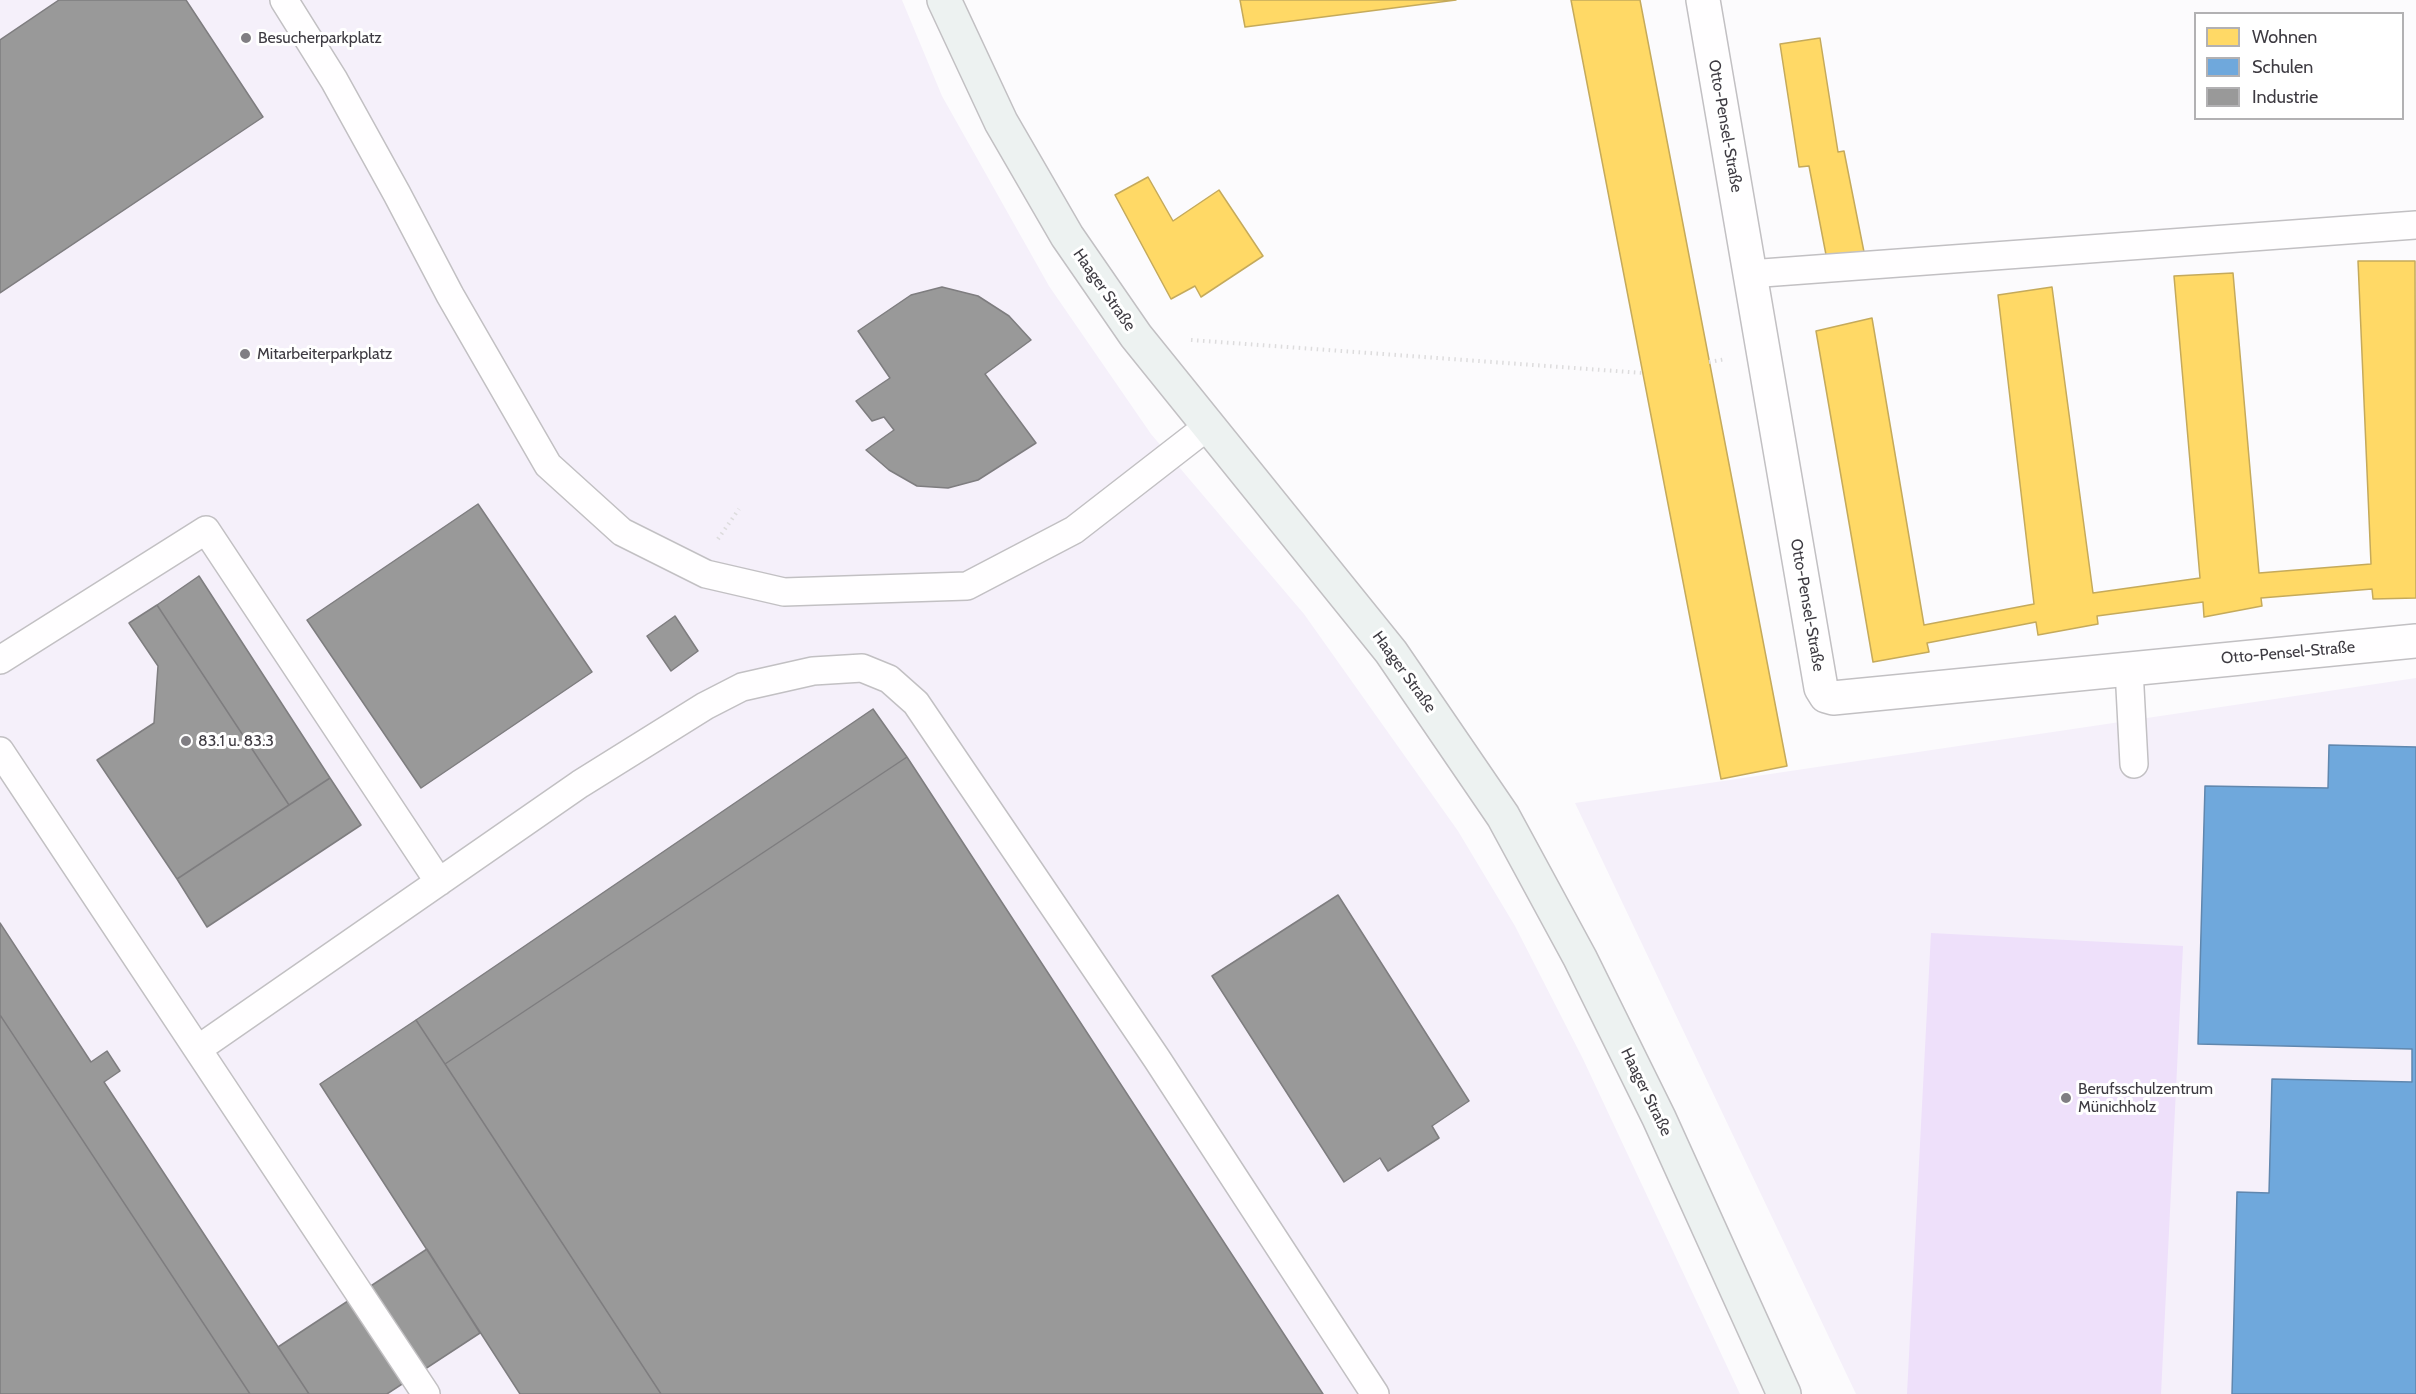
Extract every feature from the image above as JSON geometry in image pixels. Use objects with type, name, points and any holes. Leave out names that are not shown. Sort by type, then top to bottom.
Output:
[{"type":"main road","name":"Haager Straße","points":[[944,0],[1001,122],[1067,236],[1136,336],[1391,652],[1503,816],[1580,958],[1659,1118],[1784,1394]]},
{"type":"street","name":"Otto-Pensel-Straße","points":[[1703,0],[1821,688],[1826,696],[1833,698],[2416,641]]},
{"type":"lane","points":[[284,0],[334,80],[450,295],[548,465],[622,532],[706,574],[784,592],[967,586],[1074,530],[1208,426]]},
{"type":"lane","points":[[1749,274],[2416,225]]},
{"type":"lane","points":[[0,660],[206,530],[439,882]]},
{"type":"lane","points":[[198,1049],[580,784],[705,706],[742,687],[813,671],[862,668],[889,679],[916,703],[1157,1059],[1375,1394]]},
{"type":"lane","points":[[2129,669],[2134,764]]},
{"type":"lane","points":[[0,751],[426,1394]]},
{"type":"path","points":[[1136,336],[1643,373]]},
{"type":"path","points":[[717,541],[739,509]]},
{"type":"shaded area","points":[[0,0],[902,0],[942,96],[1049,286],[1151,434],[1304,614],[1458,831],[1515,926],[1583,1059],[1740,1394],[0,1394]]},
{"type":"shaded area","name":"Berufsschulzentrum Münichholz","points":[[2416,678],[2416,1394],[1856,1394],[1575,803]]},
{"type":"shaded area","points":[[1931,933],[2183,946],[2161,1394],[1907,1394]]},
{"type":"building: Wohnen","points":[[1240,0],[1456,0],[1245,27]]},
{"type":"building: Wohnen","points":[[1571,0],[1640,0],[1787,766],[1721,779]]},
{"type":"building: Wohnen","points":[[1820,38],[1838,152],[1844,151],[1864,252],[1827,260],[1809,166],[1799,167],[1780,44]]},
{"type":"building: Wohnen","points":[[1148,177],[1173,221],[1219,190],[1263,256],[1201,297],[1195,286],[1171,299],[1115,195]]},
{"type":"building: Wohnen","points":[[2358,261],[2415,261],[2416,598],[2373,599],[2372,589],[2261,598],[2262,606],[2204,617],[2203,602],[2097,616],[2098,624],[2038,635],[2036,622],[1927,643],[1929,652],[1873,662],[1816,331],[1872,318],[1924,625],[2034,604],[1998,295],[2052,287],[2093,593],[2200,578],[2174,276],[2233,273],[2259,573],[2371,564]]},
{"type":"building: Schulen","points":[[2329,745],[2416,747],[2416,1394],[2232,1394],[2237,1192],[2269,1193],[2272,1079],[2412,1082],[2412,1049],[2198,1044],[2205,786],[2328,788]]},
{"type":"building: Industrie","points":[[59,0],[186,0],[263,117],[0,293],[0,40]]},
{"type":"building: Industrie","points":[[942,287],[978,296],[1009,316],[1031,340],[985,374],[1036,443],[978,480],[948,488],[917,486],[889,470],[866,450],[894,430],[884,417],[872,421],[856,401],[890,378],[858,331],[911,295]]},
{"type":"building: Industrie","points":[[478,504],[592,672],[421,788],[307,620]]},
{"type":"building: Industrie","points":[[199,576],[330,778],[289,805],[157,605]]},
{"type":"building: Industrie","name":"83.1 u. 83.3","points":[[157,605],[289,805],[177,879],[97,760],[154,723],[158,666],[129,623]]},
{"type":"building: Industrie","points":[[675,616],[698,651],[671,671],[647,636]]},
{"type":"building: Industrie","points":[[873,709],[907,757],[445,1064],[416,1020]]},
{"type":"building: Industrie","points":[[907,757],[1323,1394],[661,1394],[445,1064]]},
{"type":"building: Industrie","points":[[330,778],[361,825],[207,927],[177,879]]},
{"type":"building: Industrie","points":[[1338,895],[1469,1101],[1432,1126],[1439,1138],[1388,1171],[1380,1158],[1344,1182],[1212,976]]},
{"type":"building: Industrie","points":[[0,923],[91,1062],[107,1051],[120,1071],[104,1082],[309,1394],[250,1394],[0,1015]]},
{"type":"building: Industrie","points":[[0,1015],[250,1394],[0,1394]]},
{"type":"building: Industrie","points":[[416,1020],[661,1394],[520,1394],[320,1084]]},
{"type":"building: Industrie","points":[[427,1249],[480,1333],[387,1394],[309,1394],[278,1347]]},
{"type":"place","name":"Besucherparkplatz","points":[[246,38]]},
{"type":"place","name":"Mitarbeiterparkplatz","points":[[245,354]]},
{"type":"place","name":"83.1 u. 83.3","points":[[186,741]]},
{"type":"place","name":"Berufsschulzentrum Münichholz","points":[[2066,1098]]}]
